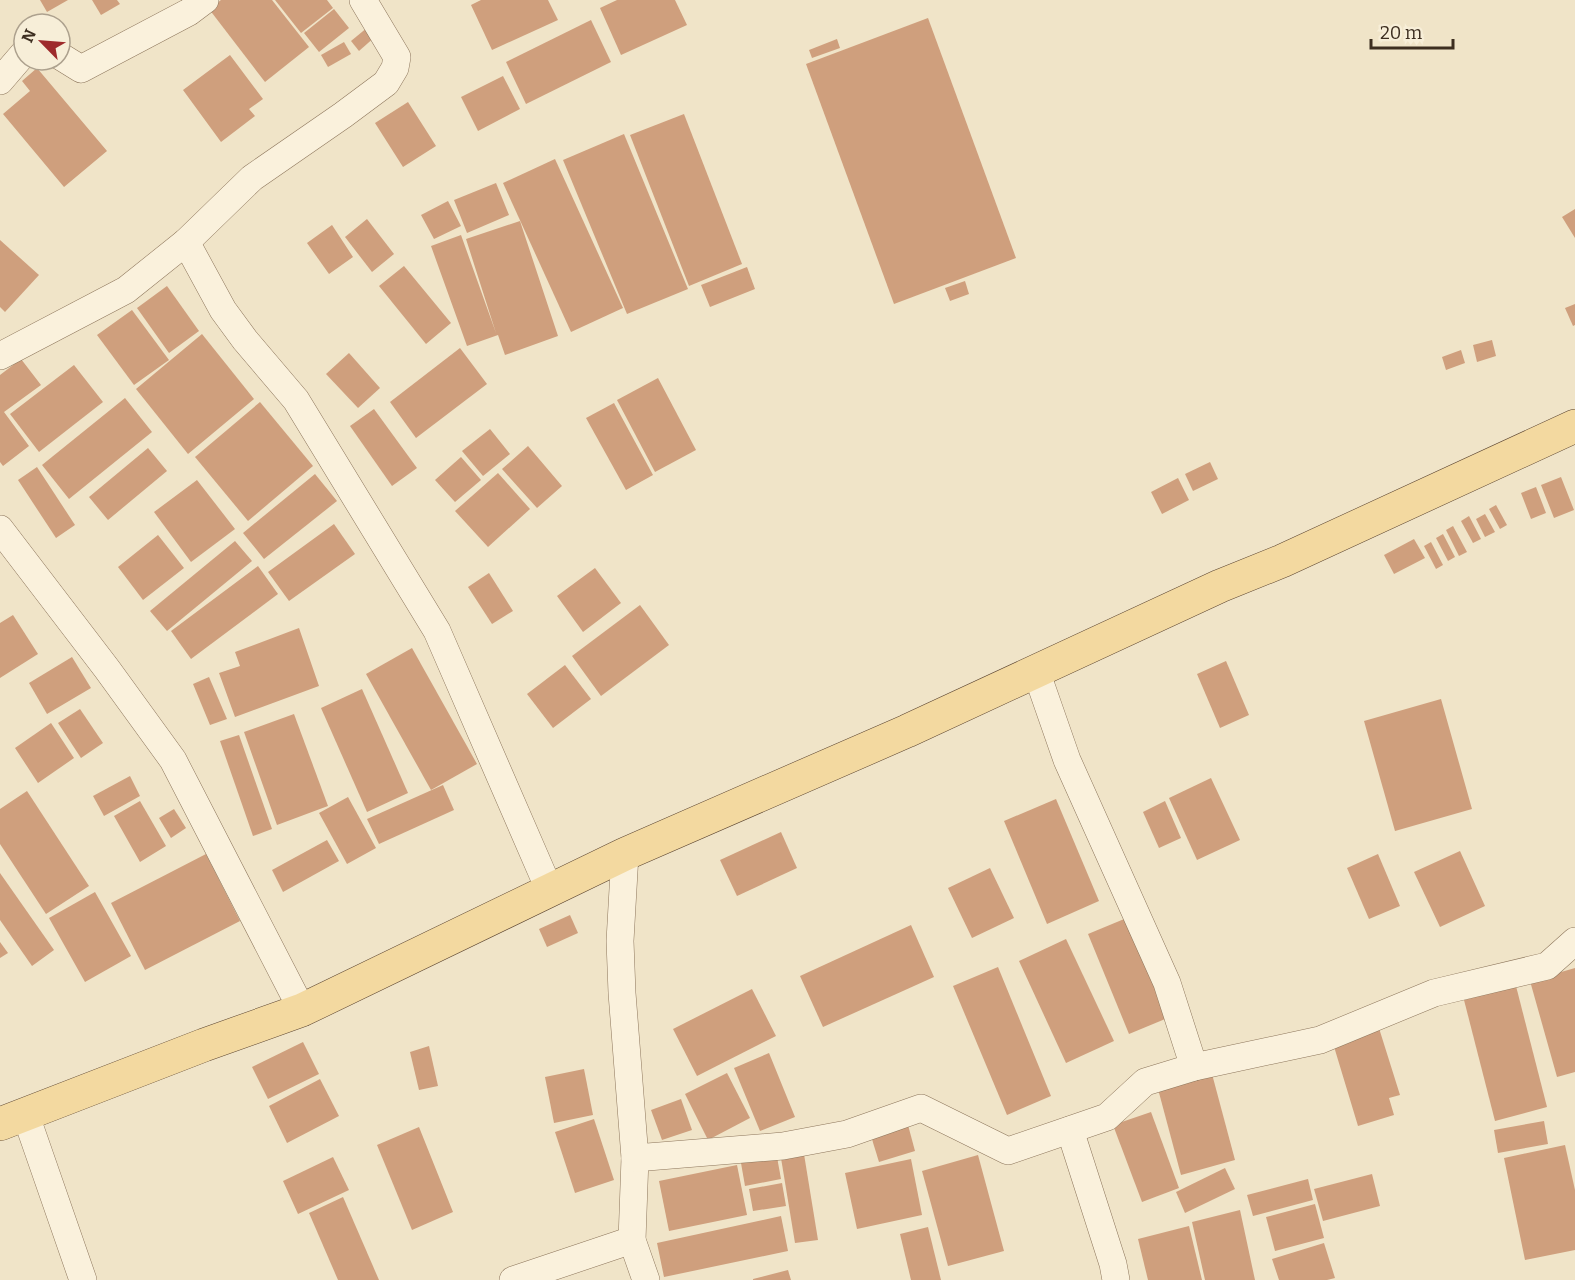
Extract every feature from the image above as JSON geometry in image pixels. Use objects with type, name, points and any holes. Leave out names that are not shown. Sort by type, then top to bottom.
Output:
[{"type":"main road","points":[[12,1119],[302,1010],[625,854],[907,731],[1220,586],[1282,561],[1575,426]]},
{"type":"street","points":[[72,63],[81,69],[189,12],[205,0]]},
{"type":"street","points":[[0,356],[126,290],[186,242],[252,178],[386,83],[395,68],[397,57],[363,0]]},
{"type":"street","points":[[0,81],[12,67]]},
{"type":"street","points":[[186,242],[223,310],[245,340],[296,399],[437,631],[549,889]]},
{"type":"street","points":[[0,529],[173,760],[302,1010]]},
{"type":"street","points":[[1036,671],[1067,760],[1167,983],[1194,1067]]},
{"type":"street","points":[[625,854],[621,962],[635,1158],[632,1240],[646,1280]]},
{"type":"street","points":[[635,1158],[783,1146],[847,1134],[921,1108],[1008,1151],[1107,1117],[1145,1082],[1194,1067],[1320,1040],[1434,993],[1547,966],[1575,941]]},
{"type":"street","points":[[12,1119],[83,1280]]},
{"type":"street","points":[[1070,1130],[1113,1264],[1116,1280]]},
{"type":"street","points":[[513,1280],[632,1240]]},
{"type":"building","points":[[40,0],[68,0],[47,12]]},
{"type":"building","points":[[92,0],[117,0],[120,4],[101,15]]},
{"type":"building","points":[[221,0],[272,0],[309,47],[265,82],[209,9]]},
{"type":"building","points":[[275,0],[327,0],[333,8],[301,33]]},
{"type":"building","points":[[481,0],[548,0],[558,20],[492,50],[471,5]]},
{"type":"building","points":[[617,0],[675,0],[687,25],[621,55],[600,8]]},
{"type":"building","points":[[334,9],[349,28],[319,52],[304,33]]},
{"type":"building","points":[[928,18],[1016,258],[894,304],[806,64]]},
{"type":"building","points":[[591,20],[611,62],[526,104],[506,62]]},
{"type":"building","points":[[368,27],[376,36],[359,51],[351,41]]},
{"type":"building","points":[[837,39],[840,48],[812,58],[809,50]]},
{"type":"building","points":[[344,42],[351,54],[328,67],[321,55]]},
{"type":"building","points":[[230,55],[263,99],[249,109],[255,116],[221,142],[183,90]]},
{"type":"building","points":[[32,72],[40,72],[107,151],[64,187],[3,114],[30,91],[22,81]]},
{"type":"building","points":[[503,76],[520,109],[478,131],[461,97]]},
{"type":"building","points":[[408,102],[436,146],[403,167],[375,123]]},
{"type":"building","points":[[684,114],[742,264],[689,286],[630,135]]},
{"type":"building","points":[[624,134],[688,289],[627,314],[563,160]]},
{"type":"building","points":[[555,159],[623,308],[571,332],[503,183]]},
{"type":"building","points":[[496,183],[509,215],[467,233],[454,200]]},
{"type":"building","points":[[448,201],[461,226],[434,239],[421,215]]},
{"type":"building","points":[[1575,209],[1575,238],[1562,217]]},
{"type":"building","points":[[367,219],[394,254],[372,272],[345,237]]},
{"type":"building","points":[[520,221],[558,336],[505,355],[498,335],[467,346],[431,246],[461,235],[496,333],[466,239]]},
{"type":"building","points":[[332,225],[353,257],[329,274],[307,243]]},
{"type":"building","points":[[0,240],[39,275],[5,312],[0,307]]},
{"type":"building","points":[[404,266],[451,323],[426,344],[379,286]]},
{"type":"building","points":[[747,267],[755,289],[710,307],[701,285]]},
{"type":"building","points":[[965,281],[969,294],[950,301],[945,288]]},
{"type":"building","points":[[167,286],[199,331],[169,353],[137,308]]},
{"type":"building","points":[[1575,304],[1575,325],[1573,326],[1565,308]]},
{"type":"building","points":[[132,310],[169,360],[134,385],[97,335]]},
{"type":"building","points":[[202,334],[254,399],[188,454],[136,389]]},
{"type":"building","points":[[1492,340],[1496,356],[1477,362],[1473,345]]},
{"type":"building","points":[[460,348],[487,384],[416,438],[390,402]]},
{"type":"building","points":[[1461,350],[1465,363],[1446,370],[1442,357]]},
{"type":"building","points":[[349,353],[380,388],[358,408],[326,374]]},
{"type":"building","points":[[21,359],[41,385],[4,412],[29,446],[3,466],[0,462],[0,375]]},
{"type":"building","points":[[74,365],[103,402],[39,452],[10,414]]},
{"type":"building","points":[[658,378],[696,450],[655,472],[617,400]]},
{"type":"building","points":[[125,398],[152,432],[69,499],[42,465]]},
{"type":"building","points":[[260,402],[313,466],[248,521],[195,457]]},
{"type":"building","points":[[614,403],[653,475],[626,490],[586,418]]},
{"type":"building","points":[[374,409],[417,468],[392,486],[350,426]]},
{"type":"building","points":[[490,429],[510,454],[483,476],[462,451]]},
{"type":"building","points":[[528,446],[562,486],[537,508],[502,469]]},
{"type":"building","points":[[148,448],[167,471],[108,520],[89,497]]},
{"type":"building","points":[[461,457],[481,480],[455,502],[435,480]]},
{"type":"building","points":[[1210,462],[1218,479],[1193,491],[1185,474]]},
{"type":"building","points":[[37,467],[75,525],[56,538],[18,480]]},
{"type":"building","points":[[498,473],[530,509],[488,547],[455,511]]},
{"type":"building","points":[[315,474],[337,501],[264,559],[243,533]]},
{"type":"building","points":[[1561,477],[1574,510],[1554,518],[1541,485]]},
{"type":"building","points":[[1178,478],[1189,500],[1162,514],[1151,492]]},
{"type":"building","points":[[197,480],[235,529],[191,562],[154,512]]},
{"type":"building","points":[[1536,487],[1546,513],[1531,519],[1521,493]]},
{"type":"building","points":[[1496,505],[1507,525],[1500,529],[1489,509]]},
{"type":"building","points":[[1485,514],[1495,532],[1485,537],[1476,519]]},
{"type":"building","points":[[1469,516],[1481,539],[1473,543],[1461,521]]},
{"type":"building","points":[[334,524],[355,554],[289,601],[268,572]]},
{"type":"building","points":[[1453,526],[1467,552],[1459,556],[1446,530]]},
{"type":"building","points":[[1443,534],[1455,557],[1448,561],[1436,538]]},
{"type":"building","points":[[158,535],[184,568],[143,600],[118,567]]},
{"type":"building","points":[[1414,539],[1425,558],[1394,574],[1384,555]]},
{"type":"building","points":[[235,541],[252,561],[167,631],[150,611]]},
{"type":"building","points":[[1431,542],[1443,565],[1436,569],[1424,546]]},
{"type":"building","points":[[258,566],[278,594],[191,659],[171,631]]},
{"type":"building","points":[[595,568],[621,603],[583,632],[557,596]]},
{"type":"building","points":[[489,573],[513,611],[492,624],[468,587]]},
{"type":"building","points":[[640,605],[669,645],[601,696],[572,656]]},
{"type":"building","points":[[13,615],[38,654],[0,678],[0,623]]},
{"type":"building","points":[[299,628],[319,686],[235,717],[219,673],[240,666],[235,652]]},
{"type":"building","points":[[412,648],[477,764],[431,790],[366,674]]},
{"type":"building","points":[[72,657],[91,688],[47,714],[29,683]]},
{"type":"building","points":[[1226,661],[1249,715],[1220,728],[1197,674]]},
{"type":"building","points":[[565,665],[591,699],[553,728],[527,694]]},
{"type":"building","points":[[209,677],[227,719],[210,725],[193,684]]},
{"type":"building","points":[[362,689],[408,793],[367,812],[321,708]]},
{"type":"building","points":[[1441,699],[1472,809],[1395,831],[1364,721]]},
{"type":"building","points":[[80,709],[103,743],[81,758],[58,723]]},
{"type":"building","points":[[294,714],[328,806],[277,825],[244,732]]},
{"type":"building","points":[[51,723],[74,758],[38,783],[15,748]]},
{"type":"building","points":[[239,735],[272,829],[253,836],[220,741]]},
{"type":"building","points":[[130,776],[140,796],[104,816],[93,796]]},
{"type":"building","points":[[1211,778],[1240,840],[1197,860],[1169,798]]},
{"type":"building","points":[[443,785],[454,810],[379,844],[367,819]]},
{"type":"building","points":[[27,791],[89,886],[46,914],[0,844],[0,809]]},
{"type":"building","points":[[348,797],[376,848],[347,864],[319,813]]},
{"type":"building","points":[[1056,799],[1099,901],[1047,924],[1004,821]]},
{"type":"building","points":[[140,801],[166,846],[140,862],[114,816]]},
{"type":"building","points":[[1165,801],[1181,838],[1159,848],[1143,812]]},
{"type":"building","points":[[174,809],[186,828],[171,838],[159,818]]},
{"type":"building","points":[[781,832],[797,868],[737,896],[720,860]]},
{"type":"building","points":[[327,840],[339,861],[283,892],[272,870]]},
{"type":"building","points":[[1460,851],[1485,906],[1440,927],[1414,872]]},
{"type":"building","points":[[206,854],[240,921],[145,970],[111,903]]},
{"type":"building","points":[[1378,854],[1400,906],[1369,919],[1347,868]]},
{"type":"building","points":[[990,868],[1014,918],[972,938],[948,888]]},
{"type":"building","points":[[0,873],[54,950],[32,966],[0,920]]},
{"type":"building","points":[[95,892],[131,956],[85,982],[49,918]]},
{"type":"building","points":[[570,915],[578,933],[547,947],[539,929]]},
{"type":"building","points":[[1129,917],[1170,1017],[1129,1034],[1088,934]]},
{"type":"building","points":[[911,925],[934,977],[823,1027],[800,976]]},
{"type":"building","points":[[1066,939],[1114,1041],[1066,1063],[1019,961]]},
{"type":"building","points":[[0,942],[8,953],[0,958]]},
{"type":"building","points":[[998,967],[1051,1096],[1007,1115],[953,986]]},
{"type":"building","points":[[1575,968],[1575,1072],[1557,1077],[1530,981]]},
{"type":"building","points":[[1516,986],[1547,1107],[1495,1121],[1464,1000]]},
{"type":"building","points":[[752,989],[776,1036],[697,1076],[673,1029]]},
{"type":"building","points":[[1378,1025],[1400,1095],[1389,1098],[1394,1115],[1358,1126],[1332,1040]]},
{"type":"building","points":[[303,1042],[319,1074],[268,1099],[252,1067]]},
{"type":"building","points":[[429,1046],[438,1086],[419,1090],[410,1052]]},
{"type":"building","points":[[769,1053],[795,1117],[760,1131],[734,1068]]},
{"type":"building","points":[[584,1069],[593,1115],[554,1123],[545,1077]]},
{"type":"building","points":[[727,1073],[750,1118],[708,1140],[685,1094]]},
{"type":"building","points":[[1212,1074],[1235,1160],[1181,1175],[1158,1089]]},
{"type":"building","points":[[320,1079],[339,1116],[287,1143],[269,1106]]},
{"type":"building","points":[[681,1099],[692,1130],[662,1140],[651,1110]]},
{"type":"building","points":[[1151,1112],[1179,1188],[1142,1202],[1113,1125]]},
{"type":"building","points":[[594,1119],[614,1180],[575,1193],[555,1132]]},
{"type":"building","points":[[1544,1121],[1548,1144],[1498,1153],[1494,1130]]},
{"type":"building","points":[[908,1125],[915,1151],[879,1162],[871,1136]]},
{"type":"building","points":[[419,1127],[453,1212],[412,1230],[377,1145]]},
{"type":"building","points":[[1565,1145],[1575,1190],[1575,1250],[1525,1260],[1504,1158]]},
{"type":"building","points":[[803,1148],[818,1240],[795,1243],[780,1152]]},
{"type":"building","points":[[978,1155],[1004,1251],[948,1266],[922,1171]]},
{"type":"building","points":[[333,1157],[349,1190],[298,1214],[283,1181]]},
{"type":"building","points":[[777,1157],[781,1179],[745,1186],[741,1163]]},
{"type":"building","points":[[911,1159],[922,1215],[857,1229],[845,1173]]},
{"type":"building","points":[[737,1165],[747,1215],[669,1231],[659,1181]]},
{"type":"building","points":[[1225,1168],[1235,1189],[1185,1213],[1176,1192]]},
{"type":"building","points":[[1372,1174],[1380,1206],[1323,1221],[1314,1189]]},
{"type":"building","points":[[1308,1179],[1313,1200],[1253,1216],[1247,1195]]},
{"type":"building","points":[[782,1183],[786,1206],[753,1211],[749,1189]]},
{"type":"building","points":[[343,1197],[379,1280],[338,1280],[309,1213]]},
{"type":"building","points":[[1315,1204],[1324,1238],[1275,1251],[1266,1217]]},
{"type":"building","points":[[1240,1210],[1255,1280],[1205,1280],[1192,1222]]},
{"type":"building","points":[[781,1216],[788,1251],[664,1277],[657,1243]]},
{"type":"building","points":[[1189,1226],[1202,1280],[1148,1280],[1138,1239]]},
{"type":"building","points":[[928,1227],[941,1280],[911,1280],[900,1234]]},
{"type":"building","points":[[1324,1243],[1335,1278],[1279,1280],[1272,1259]]},
{"type":"building","points":[[788,1270],[791,1280],[753,1280],[753,1279]]}]
